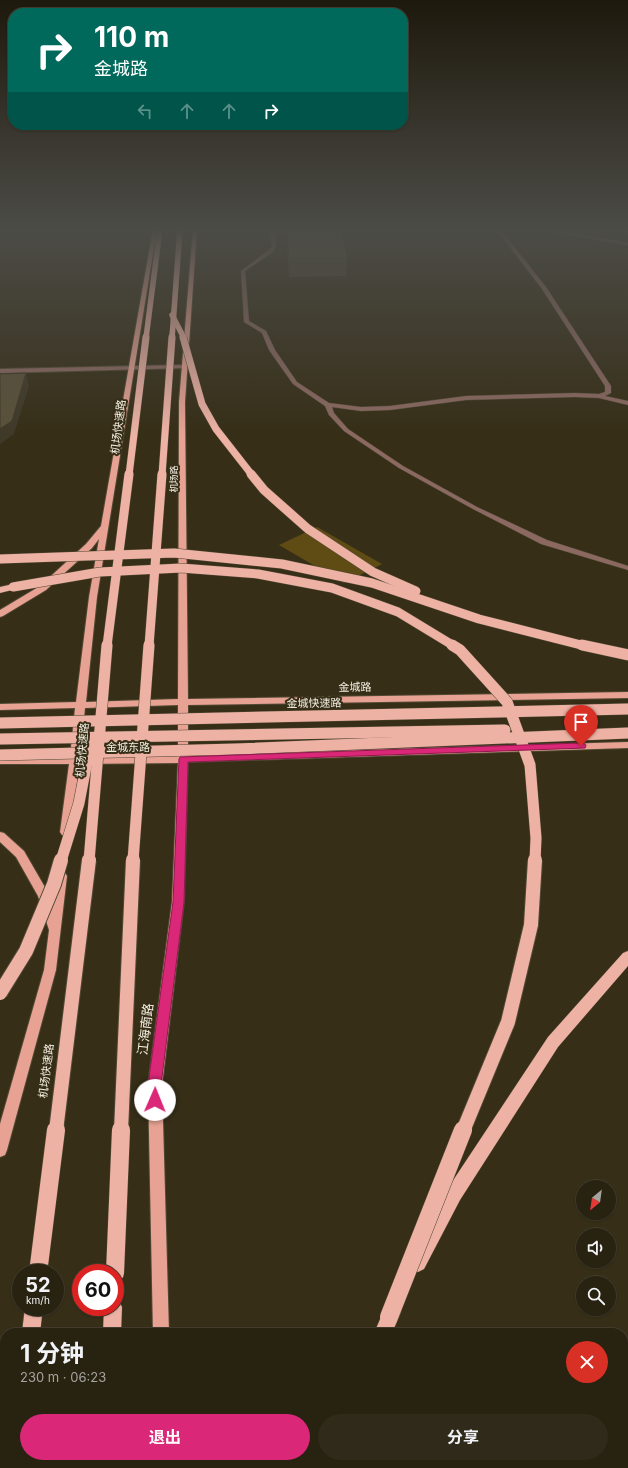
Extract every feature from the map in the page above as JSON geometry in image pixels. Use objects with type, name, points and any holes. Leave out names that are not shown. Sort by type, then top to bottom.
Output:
[{"type":"highway","name":"机场快速路","points":[[39,1264],[89,865],[106,657],[151,298]]},
{"type":"highway","points":[[114,1264],[133,863],[174,298]]},
{"type":"highway","points":[[172,314],[186,343],[202,404],[216,429],[230,449],[264,490],[308,529],[373,572],[479,619]]},
{"type":"highway","points":[[0,559],[174,553],[282,564],[372,583],[479,619],[588,647],[628,655]]},
{"type":"highway","points":[[0,590],[100,572],[181,568],[258,574],[332,588],[398,612],[460,650],[507,702],[530,765],[536,838],[531,925],[508,1022],[441,1184],[385,1328]]},
{"type":"highway","points":[[0,992],[26,951],[54,884],[79,802],[106,657]]},
{"type":"highway","name":"金城快速路","points":[[0,723],[628,708]]},
{"type":"highway","points":[[0,739],[628,728]]},
{"type":"highway","points":[[0,755],[236,749],[628,733]]},
{"type":"highway","points":[[389,1317],[454,1194],[553,1042],[628,957]]},
{"type":"highway","points":[[32,1328],[33,1316]]},
{"type":"highway","points":[[112,1328],[113,1316]]},
{"type":"main road","points":[[0,1150],[50,970],[79,732],[93,597],[144,298]]},
{"type":"main road","name":"机场路","points":[[183,730],[182,402],[190,298]]},
{"type":"main road","points":[[0,614],[43,588],[89,546],[104,527]]},
{"type":"main road","name":"金城路","points":[[82,705],[628,695]]},
{"type":"main road","points":[[0,707],[82,705]]},
{"type":"main road","name":"江海南路","points":[[161,1328],[155,1085],[178,902],[183,730]]},
{"type":"main road","points":[[183,759],[628,745]]},
{"type":"main road","name":"金城东路","points":[[0,761],[183,759]]},
{"type":"main road","points":[[0,836],[20,854],[34,878],[44,896],[55,931]]},
{"type":"street","points":[[0,371],[184,367]]},
{"type":"lane","points":[[245,298],[247,322],[264,332],[272,350],[295,383],[328,405],[361,409],[390,408],[466,398],[575,394],[599,396],[628,402]]},
{"type":"lane","points":[[550,298],[608,386],[608,393],[599,396]]},
{"type":"lane","points":[[328,405],[332,414],[346,430],[401,467],[474,508],[544,542],[628,568]]},
{"type":"shaded area","points":[[317,527],[382,564],[344,583],[279,545]]},
{"type":"building","points":[[26,373],[12,421],[0,429],[0,374]]},
{"type":"route","points":[[155,1100],[155,1085],[178,902],[183,759],[581,746]]}]
